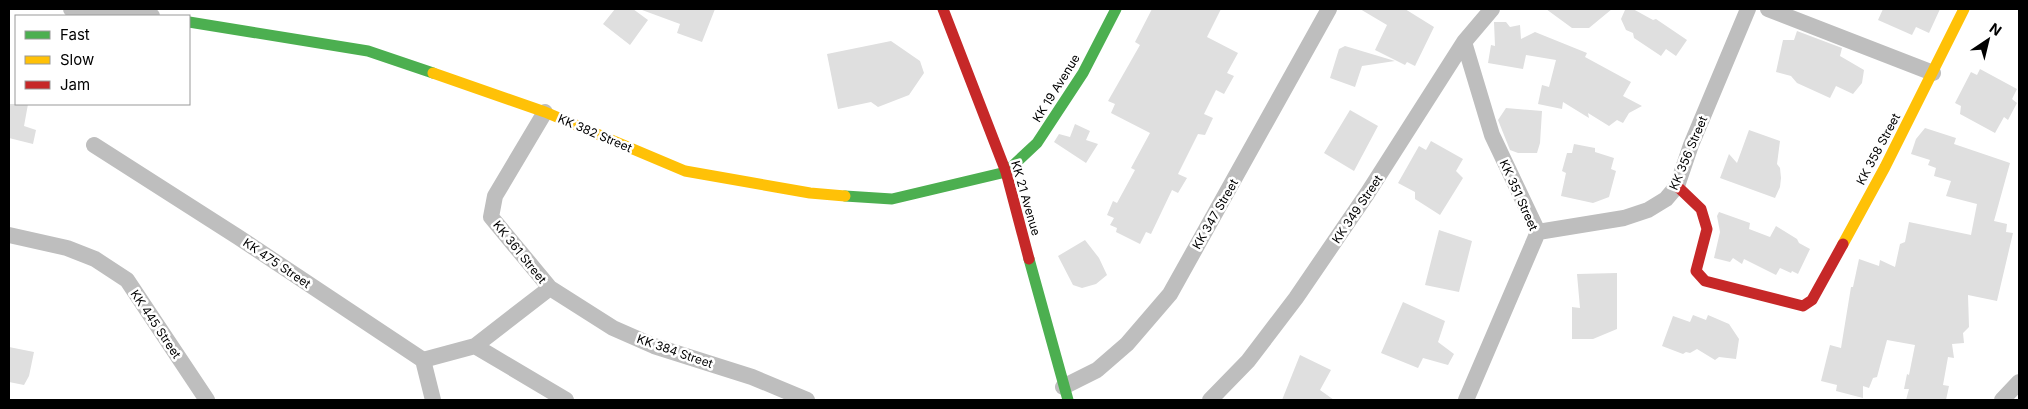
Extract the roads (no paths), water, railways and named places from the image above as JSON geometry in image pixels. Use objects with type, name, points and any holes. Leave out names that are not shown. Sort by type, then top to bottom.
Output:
[{"type":"street","points":[[71,9],[149,13]]},
{"type":"street","name":"KK 21 Avenue","points":[[943,9],[1006,172],[1065,394]]},
{"type":"street","name":"KK 19 Avenue","points":[[1006,172],[1037,143],[1056,115],[1083,73],[1116,9]]},
{"type":"street","name":"KK 347 Street","points":[[1065,394],[1121,349],[1170,294],[1329,9]]},
{"type":"street","name":"KK 349 Street","points":[[1210,400],[1248,361],[1296,298],[1368,194],[1464,42],[1492,9]]},
{"type":"street","name":"KK 356 Street","points":[[1538,232],[1638,214],[1662,202],[1677,186],[1691,145],[1748,9]]},
{"type":"street","points":[[1768,9],[1933,73]]},
{"type":"street","name":"KK 358 Street","points":[[1677,186],[1700,209],[1708,230],[1696,272],[1705,281],[1804,306],[1812,300],[1885,167],[1964,9]]},
{"type":"street","name":"KK 382 Street","points":[[190,22],[368,51],[545,112],[685,170],[810,193],[892,199],[1006,172]]},
{"type":"street","name":"KK 351 Street","points":[[1464,42],[1492,135],[1538,232],[1466,400]]},
{"type":"street","name":"KK 361 Street","points":[[423,360],[476,346],[550,288],[491,217],[495,196],[545,112]]},
{"type":"street","name":"KK 475 Street","points":[[94,145],[238,237],[423,360]]},
{"type":"street","name":"KK 445 Street","points":[[9,235],[67,248],[95,259],[127,280],[207,400]]},
{"type":"street","name":"KK 384 Street","points":[[550,288],[613,328],[654,346],[752,377],[807,400]]},
{"type":"street","points":[[476,346],[566,400]]},
{"type":"street","points":[[423,360],[433,400]]},
{"type":"street","points":[[2002,400],[2019,382]]}]
